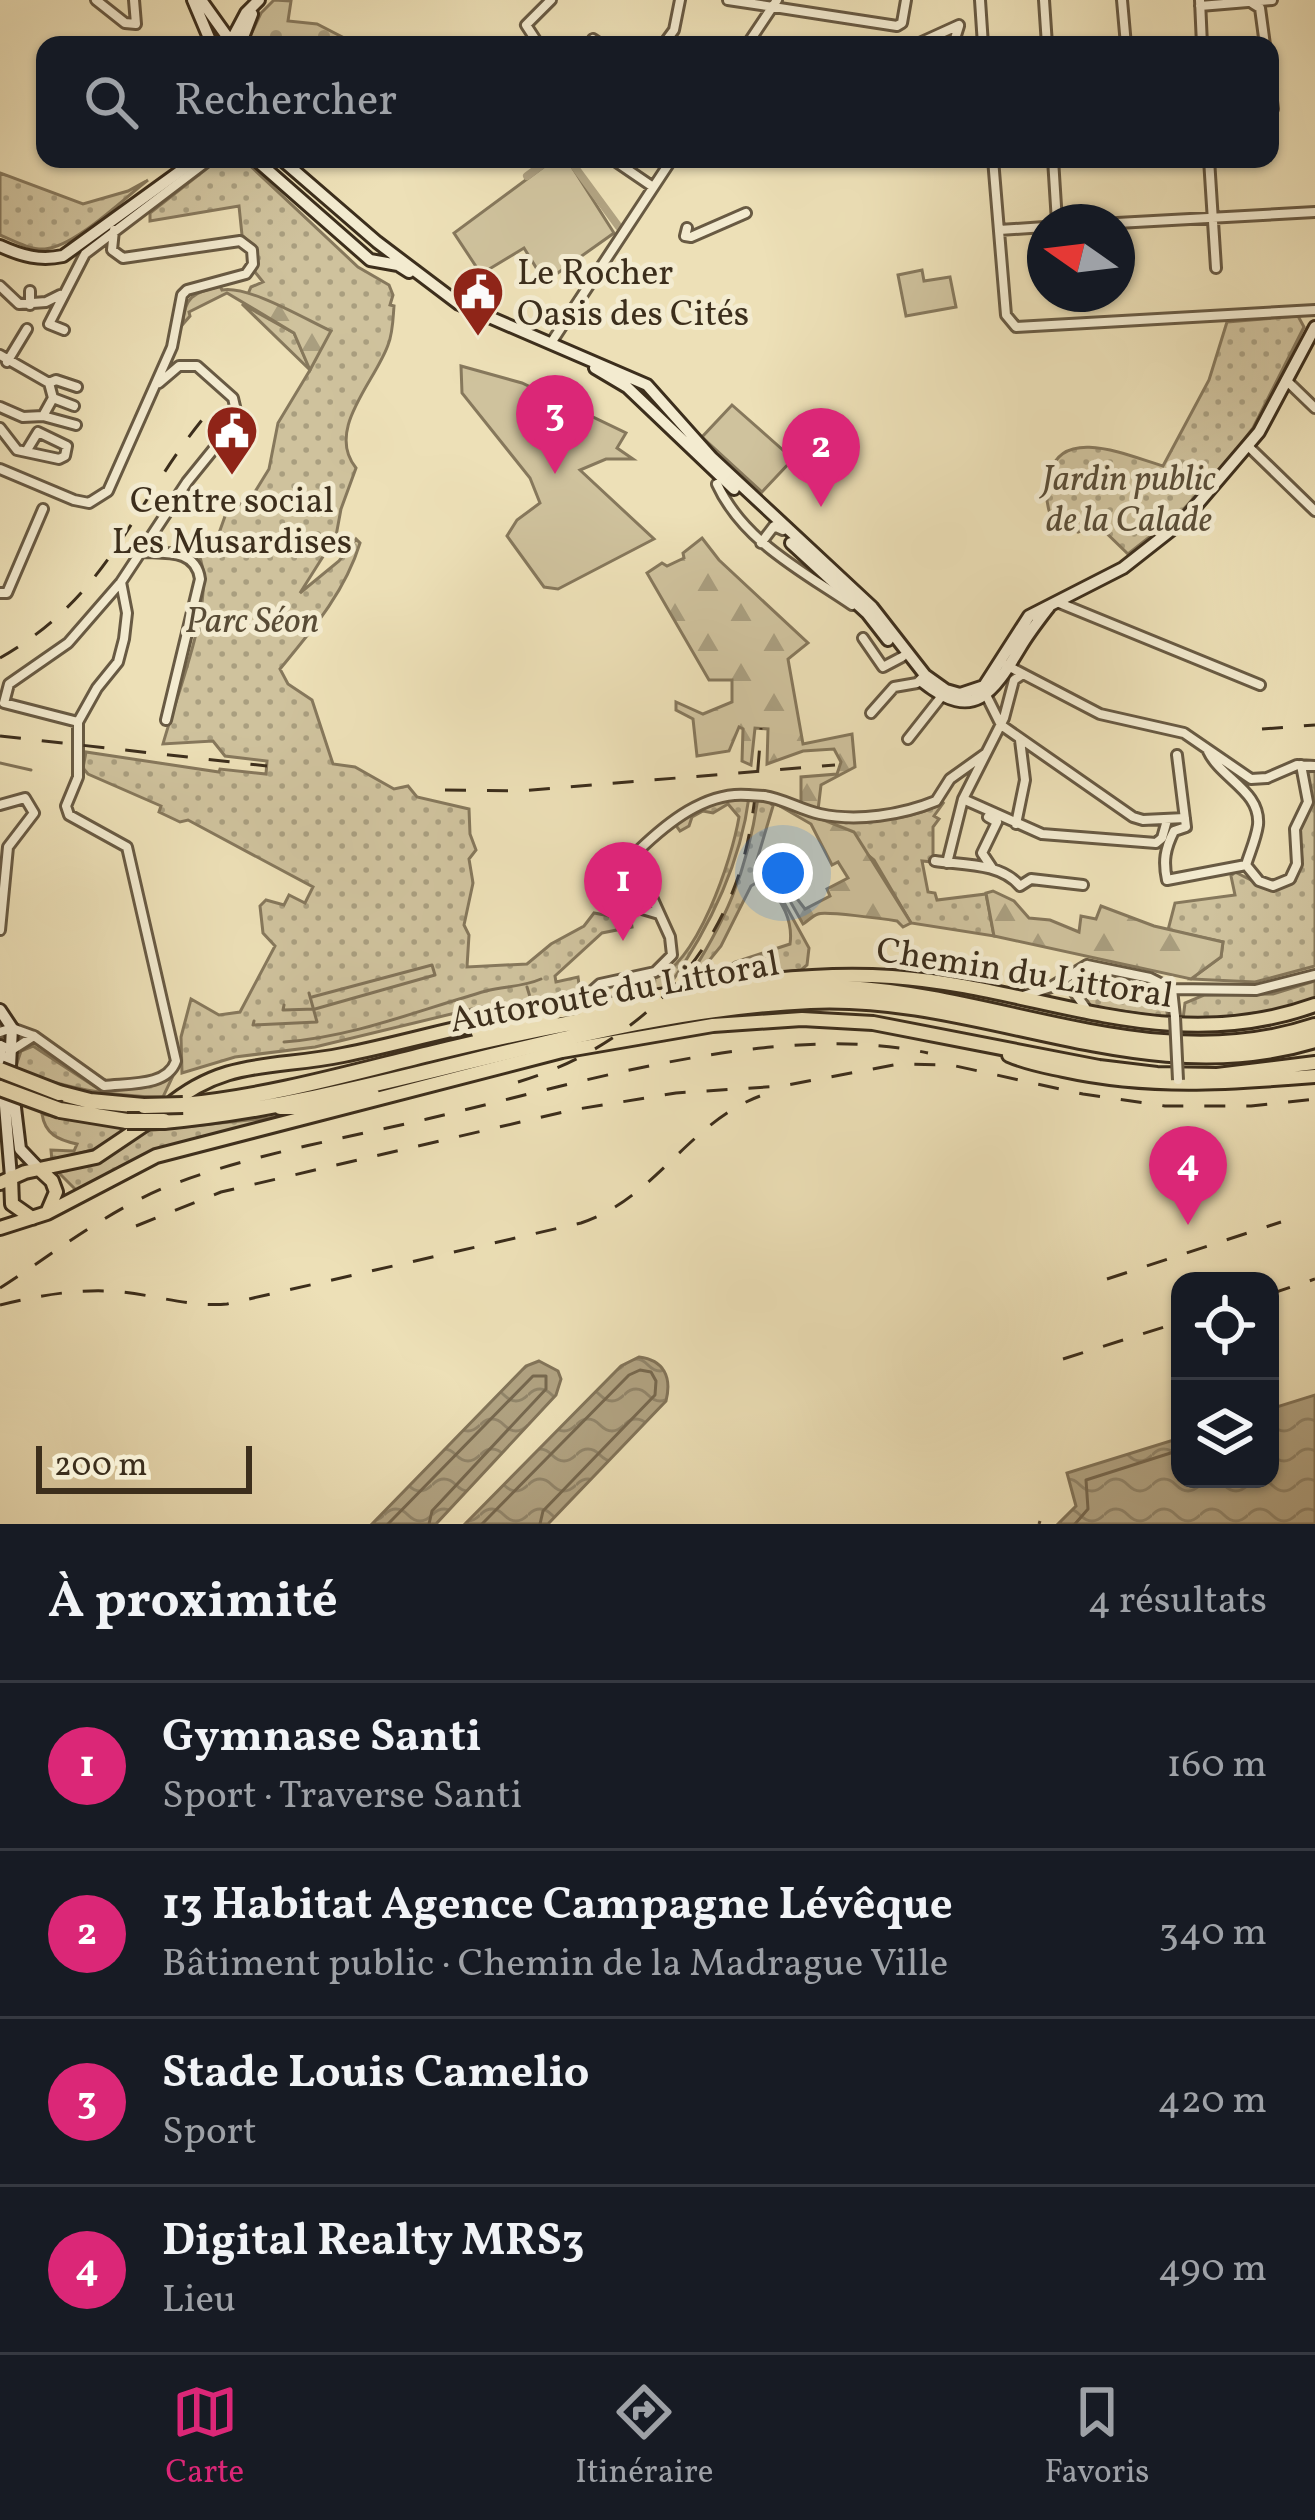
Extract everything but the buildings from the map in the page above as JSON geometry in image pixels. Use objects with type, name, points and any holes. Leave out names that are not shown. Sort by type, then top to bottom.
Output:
[{"type":"highway","name":"Autoroute du Littoral","points":[[0,1070],[91,1101],[183,1105],[251,1096],[568,1023],[784,988],[904,994],[1088,1033],[1169,1044],[1252,1041],[1315,1026]]},
{"type":"highway","name":"Autoroute du Littoral","points":[[0,1088],[60,1110],[164,1121],[275,1108],[555,1040],[711,1012],[814,1000],[919,1008],[1087,1044],[1169,1055],[1239,1055],[1315,1040]]},
{"type":"highway","points":[[380,1066],[407,1052],[555,1012]]},
{"type":"main road","name":"Chemin du Littoral","points":[[39,1169],[70,1165],[106,1151],[182,1095],[226,1072],[340,1056],[502,1018],[748,980],[820,974],[896,977],[1168,1026],[1224,1026],[1315,1005]]},
{"type":"main road","name":"Chemin du Littoral","points":[[47,1213],[156,1156],[562,1052],[760,1021],[873,1023],[986,1045]]},
{"type":"main road","points":[[986,1045],[1023,1061],[1106,1080],[1218,1086],[1315,1076]]},
{"type":"main road","points":[[986,1045],[1157,1074],[1217,1075],[1315,1063]]},
{"type":"main road","points":[[275,1108],[304,1108],[404,1090]]},
{"type":"main road","points":[[0,1228],[32,1219],[47,1213],[54,1205],[52,1181],[39,1169],[6,1180],[12,1204],[32,1219]]},
{"type":"street","points":[[96,0],[125,23],[136,24],[134,0]]},
{"type":"street","points":[[194,0],[208,36]]},
{"type":"street","points":[[194,0],[226,36]]},
{"type":"street","points":[[533,36],[526,25],[551,0]]},
{"type":"street","points":[[670,36],[680,0]]},
{"type":"street","points":[[728,0],[897,26],[902,23],[906,0]]},
{"type":"street","points":[[980,0],[982,36]]},
{"type":"street","points":[[1044,0],[1046,36]]},
{"type":"street","points":[[1122,0],[1125,36]]},
{"type":"street","points":[[1202,36],[1200,3],[1272,0]]},
{"type":"street","points":[[238,36],[258,1]]},
{"type":"street","points":[[1252,3],[1260,8],[1264,36]]},
{"type":"street","points":[[753,36],[774,4]]},
{"type":"street","points":[[935,36],[959,25],[956,36]]},
{"type":"street","points":[[0,242],[23,249],[56,250],[71,244],[175,168]]},
{"type":"street","points":[[0,242],[28,257],[63,256],[185,168]]},
{"type":"street","points":[[64,330],[49,323],[85,254],[198,168]]},
{"type":"street","points":[[265,168],[374,260],[403,268],[458,310],[631,375],[863,604],[922,677]]},
{"type":"street","points":[[291,168],[460,304],[607,374],[774,526],[816,574],[863,604]]},
{"type":"street","points":[[625,168],[653,187]]},
{"type":"street","points":[[550,345],[665,168]]},
{"type":"street","points":[[994,168],[1006,315],[1016,327],[1315,310]]},
{"type":"street","points":[[1054,168],[1056,204]]},
{"type":"street","points":[[1210,168],[1216,268]]},
{"type":"street","points":[[288,189],[297,187],[299,175]]},
{"type":"street","points":[[307,205],[308,196],[318,191]]},
{"type":"street","points":[[1135,222],[1315,212]]},
{"type":"street","points":[[687,227],[685,236],[691,237],[746,214]]},
{"type":"street","points":[[999,230],[1027,228]]},
{"type":"street","points":[[0,469],[47,500],[89,502],[108,491],[172,347],[184,292],[246,274],[253,255],[248,246],[233,241],[127,259],[112,250],[115,230]]},
{"type":"street","points":[[374,260],[387,256],[381,245]]},
{"type":"street","points":[[0,286],[10,299],[30,305],[63,292]]},
{"type":"street","points":[[30,291],[30,305]]},
{"type":"street","points":[[717,484],[730,511],[761,543],[863,604],[922,677],[957,701],[981,695],[1053,603],[1123,568],[1184,520],[1250,447],[1315,327],[1301,310]]},
{"type":"street","points":[[27,329],[2,358],[49,382],[77,387]]},
{"type":"street","points":[[78,722],[4,704],[9,684],[68,643],[121,582],[187,482],[238,419],[233,398],[197,366],[179,366],[154,388]]},
{"type":"street","points":[[1285,379],[1315,408]]},
{"type":"street","points":[[44,416],[53,398],[49,382]]},
{"type":"street","points":[[644,403],[644,392],[654,393]]},
{"type":"street","points":[[53,398],[74,406]]},
{"type":"street","points":[[0,407],[23,417],[44,416],[76,425]]},
{"type":"street","points":[[0,428],[17,450],[59,459],[68,446],[38,432],[27,450]]},
{"type":"street","points":[[1250,447],[1315,511]]},
{"type":"street","points":[[0,592],[8,593],[47,500]]},
{"type":"street","points":[[774,526],[803,544],[816,574]]},
{"type":"street","points":[[761,543],[774,526]]},
{"type":"street","points":[[143,551],[187,556],[199,568],[166,720]]},
{"type":"street","points":[[6,1030],[34,1036],[104,1086],[161,1079],[172,1072],[176,1061],[127,848],[69,815],[66,806],[78,778],[78,722],[118,662],[127,613],[121,582]]},
{"type":"street","points":[[1053,603],[1260,685]]},
{"type":"street","points":[[862,638],[883,667],[902,657]]},
{"type":"street","points":[[1005,664],[1100,714],[1184,733],[1251,778],[1267,778],[1301,764],[1315,766]]},
{"type":"street","points":[[946,862],[963,801],[1014,680],[1022,674]]},
{"type":"street","points":[[871,713],[894,687],[922,677]]},
{"type":"street","points":[[908,739],[944,693]]},
{"type":"street","points":[[981,695],[999,722],[1020,740],[1139,820],[1185,818]]},
{"type":"street","points":[[1016,824],[1025,780],[1020,740]]},
{"type":"street","points":[[1208,750],[1256,808],[1256,836],[1246,865]]},
{"type":"street","points":[[572,1009],[600,984],[655,972],[668,962],[672,945],[636,862],[638,850],[683,814],[723,795],[764,796],[830,815],[861,818],[892,813],[936,801],[950,779],[985,754]]},
{"type":"street","points":[[1178,755],[1186,827],[1174,831],[1163,862],[1167,880],[1246,865]]},
{"type":"street","points":[[1246,865],[1268,885],[1282,884],[1293,875],[1297,858],[1294,829],[1308,795],[1301,764]]},
{"type":"street","points":[[0,805],[18,797],[33,807],[32,819],[4,848],[0,930]]},
{"type":"street","points":[[963,801],[1042,834],[1156,843],[1166,820]]},
{"type":"street","points":[[963,801],[997,822],[982,853],[993,869]]},
{"type":"street","points":[[934,861],[993,869],[1013,876],[1020,886],[1031,879],[1083,885]]},
{"type":"street","points":[[636,862],[610,875],[609,895],[660,914]]},
{"type":"street","points":[[1087,965],[1073,981],[1073,994],[1102,1017]]},
{"type":"street","points":[[1004,996],[1042,991],[1087,965],[1150,978],[1172,989],[1256,990],[1315,974]]},
{"type":"street","points":[[604,1004],[602,988],[615,980]]},
{"type":"street","points":[[1172,989],[1178,1083]]},
{"type":"street","points":[[0,1010],[6,1030],[6,1180]]},
{"type":"street","points":[[4,1047],[34,1036]]},
{"type":"street","points":[[4,1047],[20,1149],[39,1169]]},
{"type":"green space","points":[[274,0],[291,1],[288,21],[317,24],[340,36],[250,36],[261,13]]},
{"type":"green space","name":"Parc Séon","points":[[208,168],[253,168],[358,267],[389,285],[390,305],[394,306],[390,340],[356,406],[346,438],[356,468],[336,536],[300,593],[339,561],[356,539],[360,543],[337,594],[280,669],[288,684],[312,700],[333,764],[355,767],[394,789],[408,786],[417,797],[469,809],[476,850],[469,859],[473,883],[464,925],[469,935],[467,967],[527,964],[584,926],[594,913],[631,920],[632,927],[602,933],[555,976],[556,982],[578,977],[580,992],[575,995],[476,1008],[315,1047],[235,1057],[182,1073],[181,1037],[191,999],[219,1015],[240,1012],[275,946],[263,933],[260,906],[266,900],[284,905],[289,895],[305,903],[313,887],[188,820],[180,822],[159,812],[161,806],[88,774],[83,768],[86,752],[219,772],[266,774],[267,761],[225,756],[213,741],[163,744],[199,621],[203,573],[199,555],[218,536],[229,505],[248,503],[269,469],[278,423],[310,370],[242,304],[294,333],[310,369],[330,331],[248,294],[263,282],[255,272],[256,248],[242,235],[239,206],[150,221],[150,213]]},
{"type":"green space","points":[[542,168],[573,168],[614,233],[545,282],[524,248],[481,274],[454,233]]},
{"type":"green space","points":[[0,173],[83,204],[148,180],[71,240],[39,249],[0,235]]},
{"type":"green space","points":[[922,270],[924,281],[950,277],[956,307],[906,316],[898,275]]},
{"type":"green space","points":[[220,286],[261,298],[331,331],[310,370],[294,333],[227,293],[189,312],[183,324],[192,297]]},
{"type":"green space","name":"Jardin public de la Calade","points":[[1298,316],[1304,327],[1253,428],[1180,513],[1128,554],[1097,524],[1078,532],[1053,521],[1047,491],[1057,459],[1069,450],[1099,448],[1163,466],[1209,380],[1227,322]]},
{"type":"green space","points":[[461,366],[522,383],[626,433],[617,448],[633,459],[606,459],[580,470],[654,539],[558,589],[544,587],[507,536],[517,520],[540,503],[530,478],[462,393]]},
{"type":"green space","points":[[732,405],[793,459],[762,492],[702,437]]},
{"type":"green space","points":[[702,538],[719,560],[808,643],[788,659],[803,744],[852,734],[855,767],[821,785],[818,810],[801,805],[801,777],[837,774],[841,762],[834,749],[803,751],[767,764],[768,729],[755,728],[751,765],[742,761],[743,729],[739,727],[729,751],[697,756],[693,719],[676,710],[676,702],[703,714],[732,702],[732,680],[709,680],[647,573],[662,563],[667,566],[684,558],[683,553]]},
{"type":"green space","points":[[1315,771],[1315,966],[1255,982],[1191,979],[1221,957],[1223,942],[1168,930],[1175,903],[1235,895],[1231,876],[1235,872],[1271,890],[1295,881],[1302,860],[1299,830],[1312,802],[1307,772]]},
{"type":"green space","points":[[749,797],[738,849],[708,922],[667,989],[654,990],[655,978],[685,953],[710,908],[739,817],[728,804],[692,817],[680,831],[675,824],[719,799]]},
{"type":"green space","points":[[758,798],[773,806],[756,863],[759,881],[751,886],[721,946],[699,973],[714,975],[735,962],[790,944],[785,911],[766,885],[781,897],[809,948],[807,965],[801,970],[684,985],[732,896],[748,850]]},
{"type":"green space","points":[[778,802],[854,832],[911,923],[903,927],[897,921],[823,913],[803,924],[777,878],[805,909],[830,896],[827,889],[848,878],[838,862],[832,865],[811,824]]},
{"type":"green space","points":[[944,802],[934,816],[939,819],[933,827],[933,862],[922,861],[928,892],[935,893],[937,900],[986,894],[994,936],[911,923],[874,860],[825,820],[902,817]]},
{"type":"green space","points":[[993,891],[1014,901],[1029,918],[1050,920],[1079,932],[1081,916],[1096,919],[1101,906],[1154,926],[1223,942],[1221,957],[1191,979],[994,936],[986,893]]},
{"type":"green space","points":[[1092,972],[1129,978],[1151,988],[1168,1018],[1089,1006],[1077,989],[1083,976]]},
{"type":"green space","points":[[1315,981],[1315,1000],[1245,1017],[1183,1019],[1185,1003],[1204,995],[1273,994]]},
{"type":"green space","points":[[33,1046],[100,1090],[172,1078],[163,1097],[106,1093],[70,1086],[15,1069],[21,1051]]},
{"type":"green space","points":[[367,1099],[154,1152],[79,1193],[57,1171],[111,1154],[145,1131],[269,1118]]},
{"type":"green space","points":[[42,1114],[128,1129],[99,1148],[52,1161],[51,1150],[74,1151],[77,1144],[54,1135]]},
{"type":"water","points":[[639,1357],[664,1371],[666,1401],[548,1524],[465,1524],[621,1366]]},
{"type":"water","points":[[539,1361],[558,1371],[561,1379],[556,1395],[436,1524],[372,1524],[526,1366]]},
{"type":"water","points":[[1315,1395],[1315,1524],[1058,1524],[1076,1506],[1067,1473],[1171,1441],[1171,1488],[1279,1488],[1279,1406]]},
{"type":"waterway","points":[[527,176],[538,168]]},
{"type":"waterway","points":[[576,168],[619,227]]},
{"type":"waterway","points":[[0,763],[31,770]]},
{"type":"waterway","points":[[284,1005],[283,1010],[315,1009],[435,975],[432,965],[312,997]]},
{"type":"waterway","points":[[284,1042],[361,1029],[541,979]]},
{"type":"waterway","points":[[527,987],[530,997]]},
{"type":"waterway","points":[[254,1021],[253,1025],[317,1022],[309,993]]},
{"type":"railway","points":[[0,658],[39,632],[97,574],[212,408]]},
{"type":"railway","points":[[1262,729],[1315,725]]},
{"type":"railway","points":[[518,1082],[595,1049],[661,999],[688,969],[712,934],[744,857],[761,728]]},
{"type":"railway","points":[[0,736],[267,766]]},
{"type":"railway","points":[[445,790],[519,791],[835,765]]},
{"type":"railway","points":[[0,1288],[148,1195],[266,1156],[677,1060],[807,1044],[869,1045],[928,1053]]},
{"type":"railway","points":[[136,1226],[221,1192],[572,1110],[676,1093],[782,1086],[899,1064],[951,1065],[1083,1094],[1165,1106],[1251,1106],[1315,1099]]},
{"type":"railway","points":[[0,1305],[91,1291],[227,1304],[581,1223],[630,1197],[712,1124],[760,1096]]},
{"type":"railway","points":[[1107,1279],[1281,1222]]},
{"type":"railway","points":[[1279,1291],[1315,1279]]},
{"type":"railway","points":[[1063,1359],[1171,1325]]},
{"type":"place","name":"Le Rocher Oasis des Cités","points":[[478,338]]},
{"type":"place","name":"Stade Louis Camelio","points":[[555,474]]},
{"type":"place","name":"Centre social Les Musardises","points":[[232,477]]},
{"type":"place","name":"13 Habitat Agence Campagne Lévêque","points":[[821,507]]},
{"type":"place","name":"Gymnase Santi","points":[[623,941]]},
{"type":"place","name":"Digital Realty MRS3","points":[[1188,1225]]}]
